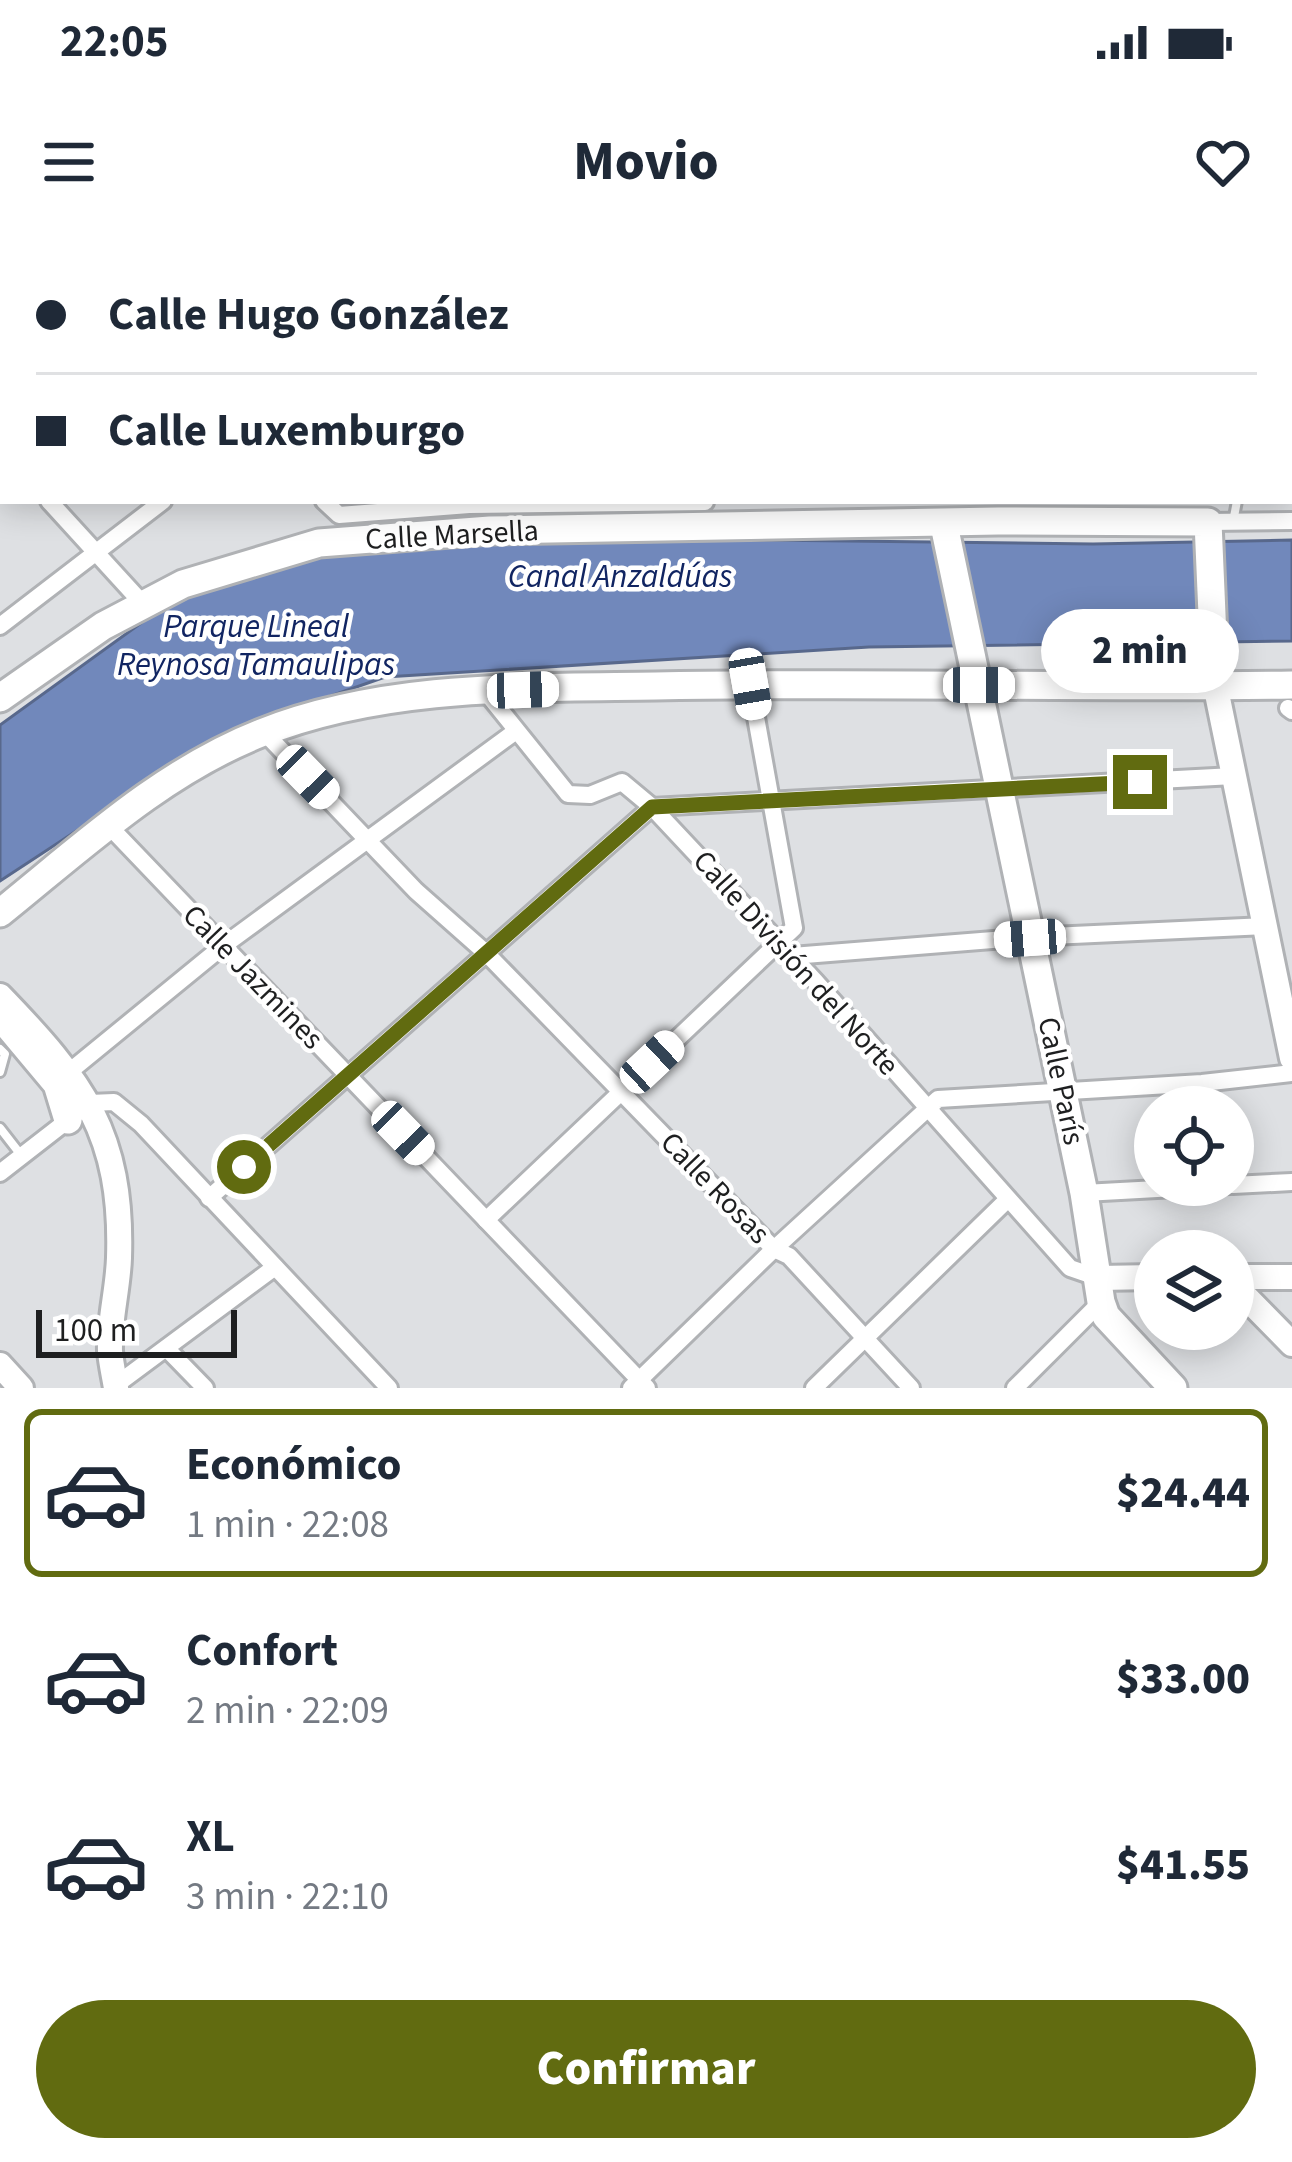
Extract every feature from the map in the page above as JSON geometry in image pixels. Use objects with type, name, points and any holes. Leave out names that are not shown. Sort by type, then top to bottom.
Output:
[{"type":"main road","name":"Calle Marsella","points":[[0,698],[76,643],[142,604],[242,563],[320,543],[709,508],[944,522],[1216,526]]},
{"type":"main road","name":"Calle París","points":[[944,522],[1084,1193],[1100,1290]]},
{"type":"main road","points":[[1216,526],[1214,672],[1292,1058]]},
{"type":"main road","points":[[1214,672],[1291,702]]},
{"type":"main road","points":[[0,913],[197,763],[264,732],[351,706],[485,691],[1214,672],[1292,674]]},
{"type":"main road","points":[[0,996],[69,1072],[79,1112]]},
{"type":"main road","points":[[0,1016],[79,1112],[113,1173],[119,1262],[111,1387]]},
{"type":"main road","points":[[1254,1280],[1292,1277]]},
{"type":"main road","points":[[1134,1282],[1100,1290],[1116,1328],[1173,1388]]},
{"type":"main road","points":[[1254,1303],[1292,1344]]},
{"type":"main road","points":[[0,1365],[21,1388]]},
{"type":"street","points":[[52,504],[142,604]]},
{"type":"street","points":[[0,626],[159,504]]},
{"type":"street","points":[[327,504],[339,515],[457,504]]},
{"type":"street","points":[[516,504],[709,508]]},
{"type":"street","points":[[1216,526],[1292,520]]},
{"type":"street","points":[[486,1220],[621,1092],[786,949],[794,914],[750,684]]},
{"type":"street","name":"Calle División del Norte","points":[[485,691],[568,794],[590,795],[622,782],[652,807],[786,949],[1070,1268],[1100,1290]]},
{"type":"street","points":[[69,1072],[224,946],[517,731]]},
{"type":"street","name":"Calle Rosas","points":[[264,732],[774,1249],[789,1256],[911,1388]]},
{"type":"street","points":[[209,1198],[652,807],[1234,776]]},
{"type":"street","name":"Calle Jazmines","points":[[109,826],[639,1385]]},
{"type":"street","points":[[786,949],[1266,926]]},
{"type":"street","points":[[639,1385],[774,1249],[938,1100],[1292,1073]]},
{"type":"street","points":[[0,1173],[79,1112],[114,1102],[141,1124],[388,1388]]},
{"type":"street","points":[[1254,1184],[1292,1182]]},
{"type":"street","points":[[1084,1193],[1134,1190]]},
{"type":"street","points":[[814,1388],[1008,1199]]},
{"type":"street","points":[[111,1387],[275,1268]]},
{"type":"street","points":[[1015,1388],[1100,1290]]},
{"type":"street","points":[[167,1348],[205,1388]]},
{"type":"lane","points":[[1216,526],[1234,504]]},
{"type":"lane","points":[[0,1048],[5,1054],[0,1072]]},
{"type":"lane","points":[[0,1128],[22,1156]]},
{"type":"water","name":"Parque Lineal Reynosa Tamaulipas","points":[[496,537],[1093,544],[1292,540],[1292,641],[869,647],[385,677],[227,732],[0,881],[0,725],[148,618],[231,575],[386,545]]},
{"type":"route","points":[[244,1167],[652,807],[1140,782]]},
{"type":"water label","name":"Canal Anzaldúas","points":[[620,576]]}]
